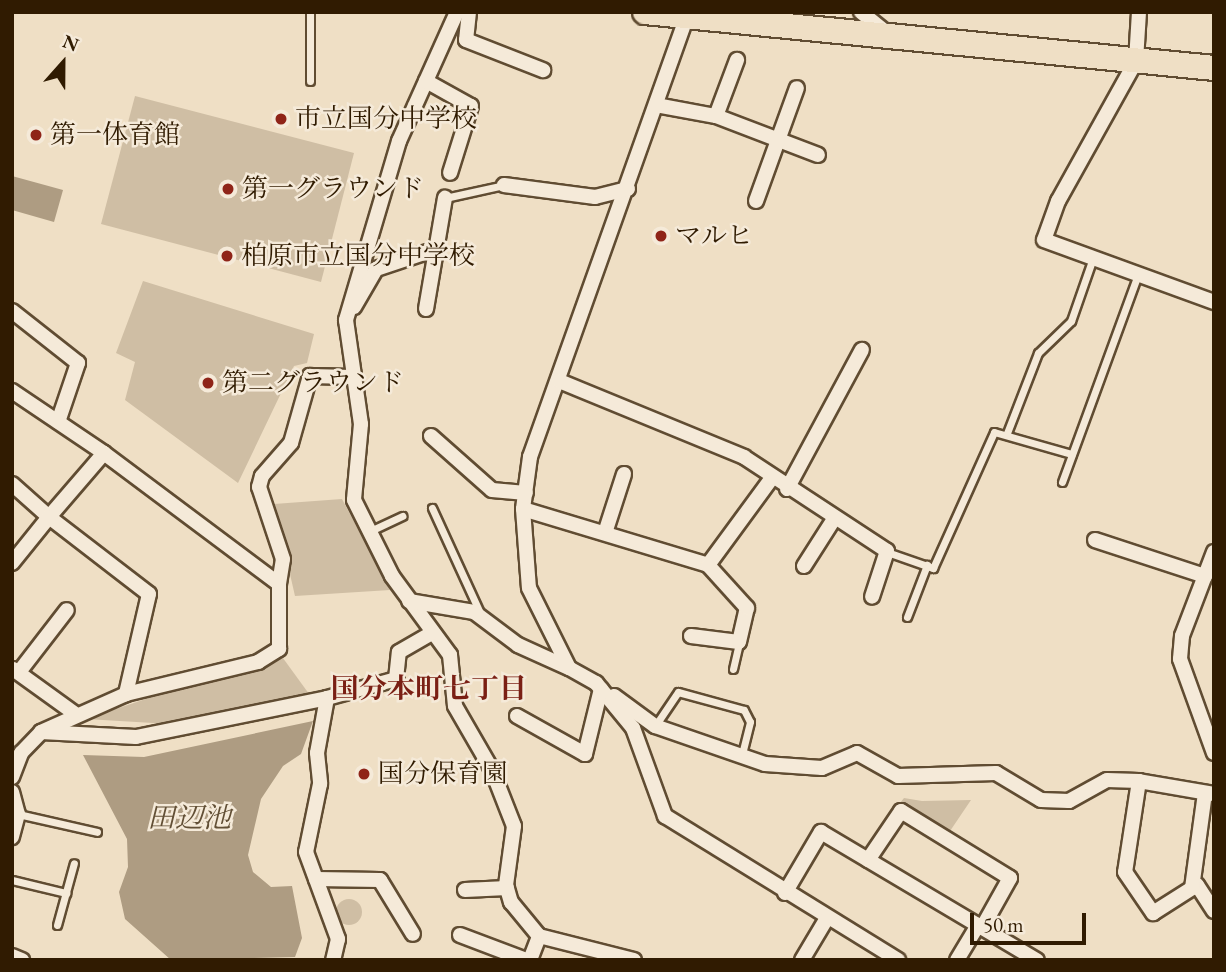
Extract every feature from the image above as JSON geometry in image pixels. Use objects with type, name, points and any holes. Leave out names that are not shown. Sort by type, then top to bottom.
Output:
[{"type":"highway","points":[[645,12],[747,17],[891,36],[1214,68]]},
{"type":"street","points":[[457,12],[399,141],[346,320],[352,377],[361,424],[354,500],[368,532],[409,601],[430,634],[450,655],[455,706],[492,770],[514,826],[507,888],[539,936],[634,960]]},
{"type":"street","points":[[469,12],[466,40],[543,70]]},
{"type":"street","points":[[861,12],[891,36]]},
{"type":"street","points":[[1139,12],[1136,61],[1058,201],[1044,240],[1214,302]]},
{"type":"street","points":[[569,668],[529,588],[523,509],[530,457],[628,188],[687,16]]},
{"type":"street","points":[[716,116],[737,60]]},
{"type":"street","points":[[426,81],[471,106],[450,173]]},
{"type":"street","points":[[756,201],[781,141],[797,88]]},
{"type":"street","points":[[656,105],[716,116],[818,155]]},
{"type":"street","points":[[504,186],[595,197],[628,188]]},
{"type":"street","points":[[425,309],[445,198]]},
{"type":"street","points":[[346,320],[376,269],[436,250]]},
{"type":"street","points":[[12,311],[78,363],[58,422]]},
{"type":"street","points":[[787,489],[862,350]]},
{"type":"street","points":[[13,769],[41,732],[74,713],[126,694],[258,663],[279,649],[279,584],[283,559],[259,486],[262,475],[291,443],[310,376],[352,377]]},
{"type":"street","points":[[559,381],[744,457],[787,489],[887,551],[872,597]]},
{"type":"street","points":[[12,391],[104,453],[279,584]]},
{"type":"street","points":[[431,436],[492,490],[526,493]]},
{"type":"street","points":[[12,563],[104,453]]},
{"type":"street","points":[[605,533],[624,474]]},
{"type":"street","points":[[708,565],[772,478]]},
{"type":"street","points":[[12,484],[49,517],[149,594],[126,694]]},
{"type":"street","points":[[523,509],[708,565],[747,608],[739,642],[691,636]]},
{"type":"street","points":[[804,566],[834,519]]},
{"type":"street","points":[[1095,540],[1205,576]]},
{"type":"street","points":[[1214,552],[1180,659],[1214,753]]},
{"type":"street","points":[[409,601],[456,606],[481,616],[518,645],[569,668],[656,726],[741,757],[822,768],[857,753],[898,776],[996,772],[1041,800],[1069,801],[1107,780],[1139,781],[1210,794],[1192,888],[1153,912],[1125,872],[1139,781]]},
{"type":"street","points":[[67,610],[15,670],[74,713]]},
{"type":"street","points":[[41,732],[136,737],[327,698],[396,679],[399,652],[430,634]]},
{"type":"street","points":[[517,716],[585,754],[598,686]]},
{"type":"street","points":[[598,686],[633,727],[665,816],[785,893],[898,960]]},
{"type":"street","points":[[327,698],[317,753],[320,784],[306,852],[338,939],[334,960]]},
{"type":"street","points":[[12,792],[18,814],[12,837]]},
{"type":"street","points":[[868,860],[901,811],[1010,878],[957,960]]},
{"type":"street","points":[[785,893],[821,832],[1037,960]]},
{"type":"street","points":[[316,879],[380,880],[413,934]]},
{"type":"street","points":[[465,890],[507,888]]},
{"type":"street","points":[[1192,888],[1214,911]]},
{"type":"street","points":[[802,960],[827,918]]},
{"type":"street","points":[[460,935],[528,960],[539,936]]},
{"type":"street","points":[[12,956],[22,960]]},
{"type":"lane","points":[[310,12],[310,81]]},
{"type":"lane","points":[[445,198],[504,186]]},
{"type":"lane","points":[[1007,433],[1038,353],[1072,321],[1093,258]]},
{"type":"lane","points":[[1062,482],[1138,274]]},
{"type":"lane","points":[[887,551],[933,568],[994,432],[1007,433],[1072,454]]},
{"type":"lane","points":[[432,508],[481,616]]},
{"type":"lane","points":[[368,532],[403,516]]},
{"type":"lane","points":[[907,617],[927,565]]},
{"type":"lane","points":[[733,669],[739,642]]},
{"type":"lane","points":[[656,726],[678,692],[744,710],[750,722],[741,757]]},
{"type":"lane","points":[[18,814],[97,832]]},
{"type":"lane","points":[[57,925],[74,863]]},
{"type":"lane","points":[[12,880],[66,893]]},
{"type":"shaded area","name":"第一グラウンド","points":[[135,96],[354,153],[321,282],[101,224]]},
{"type":"shaded area","name":"第二グラウンド","points":[[143,281],[314,334],[307,363],[294,366],[238,483],[125,400],[135,362],[116,353]]},
{"type":"shaded area","points":[[342,499],[390,590],[295,596],[274,504]]},
{"type":"shaded area","points":[[280,654],[312,698],[170,724],[86,719]]},
{"type":"shaded area","points":[[904,798],[922,801],[971,800],[948,834],[900,803]]},
{"type":"shaded area","points":[[349,899],[358,903],[362,912],[358,921],[349,925],[340,921],[336,912],[340,903]]},
{"type":"water","points":[[12,176],[63,190],[54,222],[12,210]]},
{"type":"water","name":"田辺池","points":[[313,721],[301,754],[283,766],[261,799],[248,855],[253,872],[271,887],[292,886],[302,938],[295,957],[171,960],[125,919],[119,892],[128,867],[127,839],[83,755],[144,757]]},
{"type":"place","name":"市立国分中学校","points":[[281,119]]},
{"type":"place","name":"第一体育館","points":[[36,135]]},
{"type":"place","name":"第一グラウンド","points":[[228,189]]},
{"type":"place","name":"マルヒ","points":[[661,236]]},
{"type":"place","name":"柏原市立国分中学校","points":[[227,256]]},
{"type":"place","name":"第二グラウンド","points":[[208,383]]},
{"type":"place","name":"国分保育園","points":[[364,774]]},
{"type":"district","name":"国分本町七丁目","points":[[429,688]]}]
